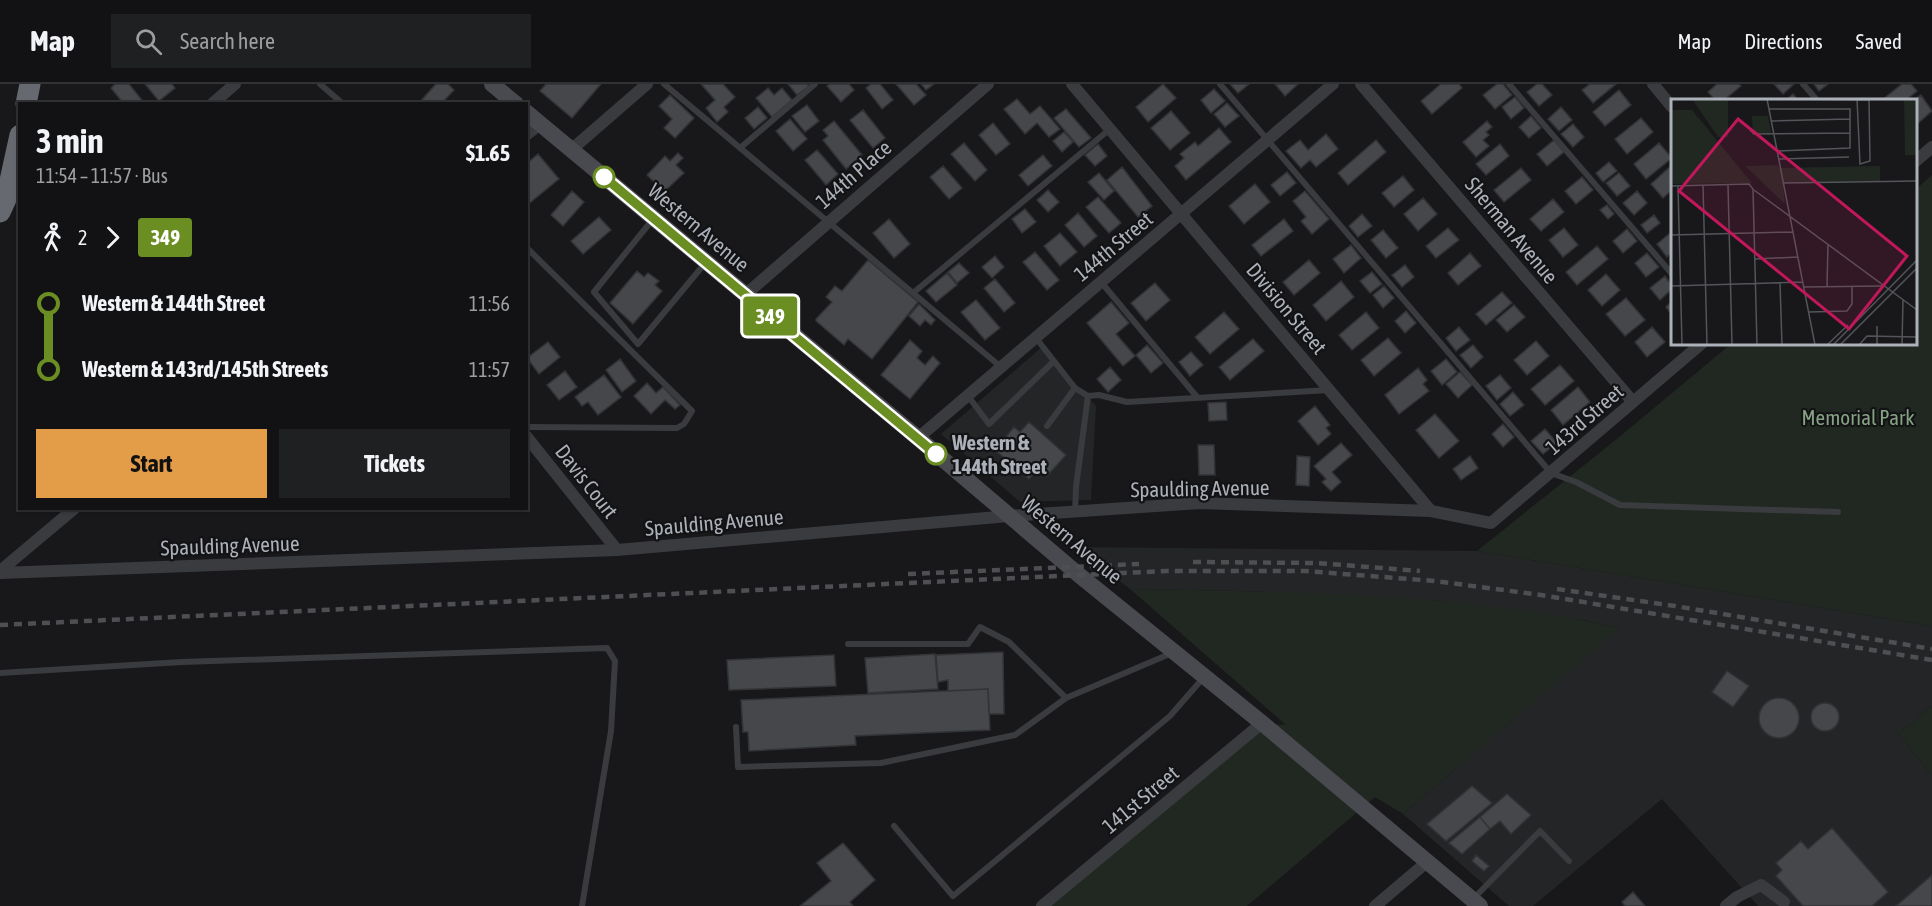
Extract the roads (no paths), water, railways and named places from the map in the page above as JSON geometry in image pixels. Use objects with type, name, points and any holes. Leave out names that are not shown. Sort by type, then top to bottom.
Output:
[{"type":"highway","points":[[26,102],[30,84]]},
{"type":"highway","points":[[0,212],[6,199],[18,144]]},
{"type":"main road","points":[[492,84],[514,102]]},
{"type":"main road","name":"Western Avenue","points":[[528,114],[918,438],[1078,575],[1205,676],[1476,903]]},
{"type":"street","points":[[214,102],[235,84]]},
{"type":"street","points":[[572,150],[647,84]]},
{"type":"street","name":"144th Place","points":[[745,295],[988,84]]},
{"type":"street","name":"Division Street","points":[[1072,84],[1431,511]]},
{"type":"street","name":"144th Street","points":[[918,438],[1333,84]]},
{"type":"street","name":"Sherman Avenue","points":[[1361,84],[1633,402]]},
{"type":"street","points":[[1653,84],[1671,106]]},
{"type":"street","points":[[528,133],[540,124]]},
{"type":"street","points":[[1917,160],[1932,147]]},
{"type":"street","name":"143rd Street","points":[[1431,511],[1491,523],[1700,345]]},
{"type":"street","name":"Davis Court","points":[[528,439],[616,550]]},
{"type":"street","name":"Spaulding Avenue","points":[[0,572],[616,550],[1009,516],[1200,503],[1431,511]]},
{"type":"street","points":[[0,572],[73,510]]},
{"type":"street","name":"141st Street","points":[[1042,906],[1262,723]]},
{"type":"street","points":[[1375,906],[1428,862]]},
{"type":"street","points":[[1726,906],[1737,897],[1761,885],[1784,902]]},
{"type":"lane","points":[[320,84],[341,102]]},
{"type":"lane","points":[[664,84],[1002,367]]},
{"type":"lane","points":[[740,148],[815,84]]},
{"type":"lane","points":[[1220,84],[1551,472],[1620,505],[1838,512]]},
{"type":"lane","points":[[1509,84],[1671,273]]},
{"type":"lane","points":[[1803,84],[1816,99]]},
{"type":"lane","points":[[913,293],[1110,129]]},
{"type":"lane","points":[[654,219],[594,292],[638,344],[706,262]]},
{"type":"lane","points":[[528,249],[692,411],[684,424],[677,428],[528,427]]},
{"type":"lane","points":[[1101,282],[1197,398]]},
{"type":"lane","points":[[1036,338],[1075,388],[1088,396],[1099,395],[1127,402],[1330,390]]},
{"type":"lane","points":[[968,396],[989,424],[1054,362]]},
{"type":"lane","points":[[1047,426],[1075,388]]},
{"type":"lane","points":[[1075,513],[1076,487],[1088,396]]},
{"type":"lane","points":[[849,644],[968,644],[980,627],[1009,642],[1066,698]]},
{"type":"lane","points":[[0,673],[182,662],[608,648],[615,661],[611,731],[582,906]]},
{"type":"lane","points":[[736,727],[738,767],[881,763],[1015,735],[1066,698],[1175,652]]},
{"type":"lane","points":[[894,826],[952,896],[1170,716],[1205,676]]},
{"type":"lane","points":[[1476,903],[1540,831],[1569,861]]},
{"type":"railway","points":[[1193,562],[1317,563],[1420,571]]},
{"type":"railway","points":[[908,574],[1139,564]]},
{"type":"railway","points":[[0,625],[1167,571],[1305,571],[1435,581],[1541,595],[1932,660]]},
{"type":"railway","points":[[1557,589],[1675,606],[1932,649]]},
{"type":"place","name":"Western & 144th Street","points":[[936,454]]},
{"type":"park label","name":"Memorial Park","points":[[1858,417]]}]
